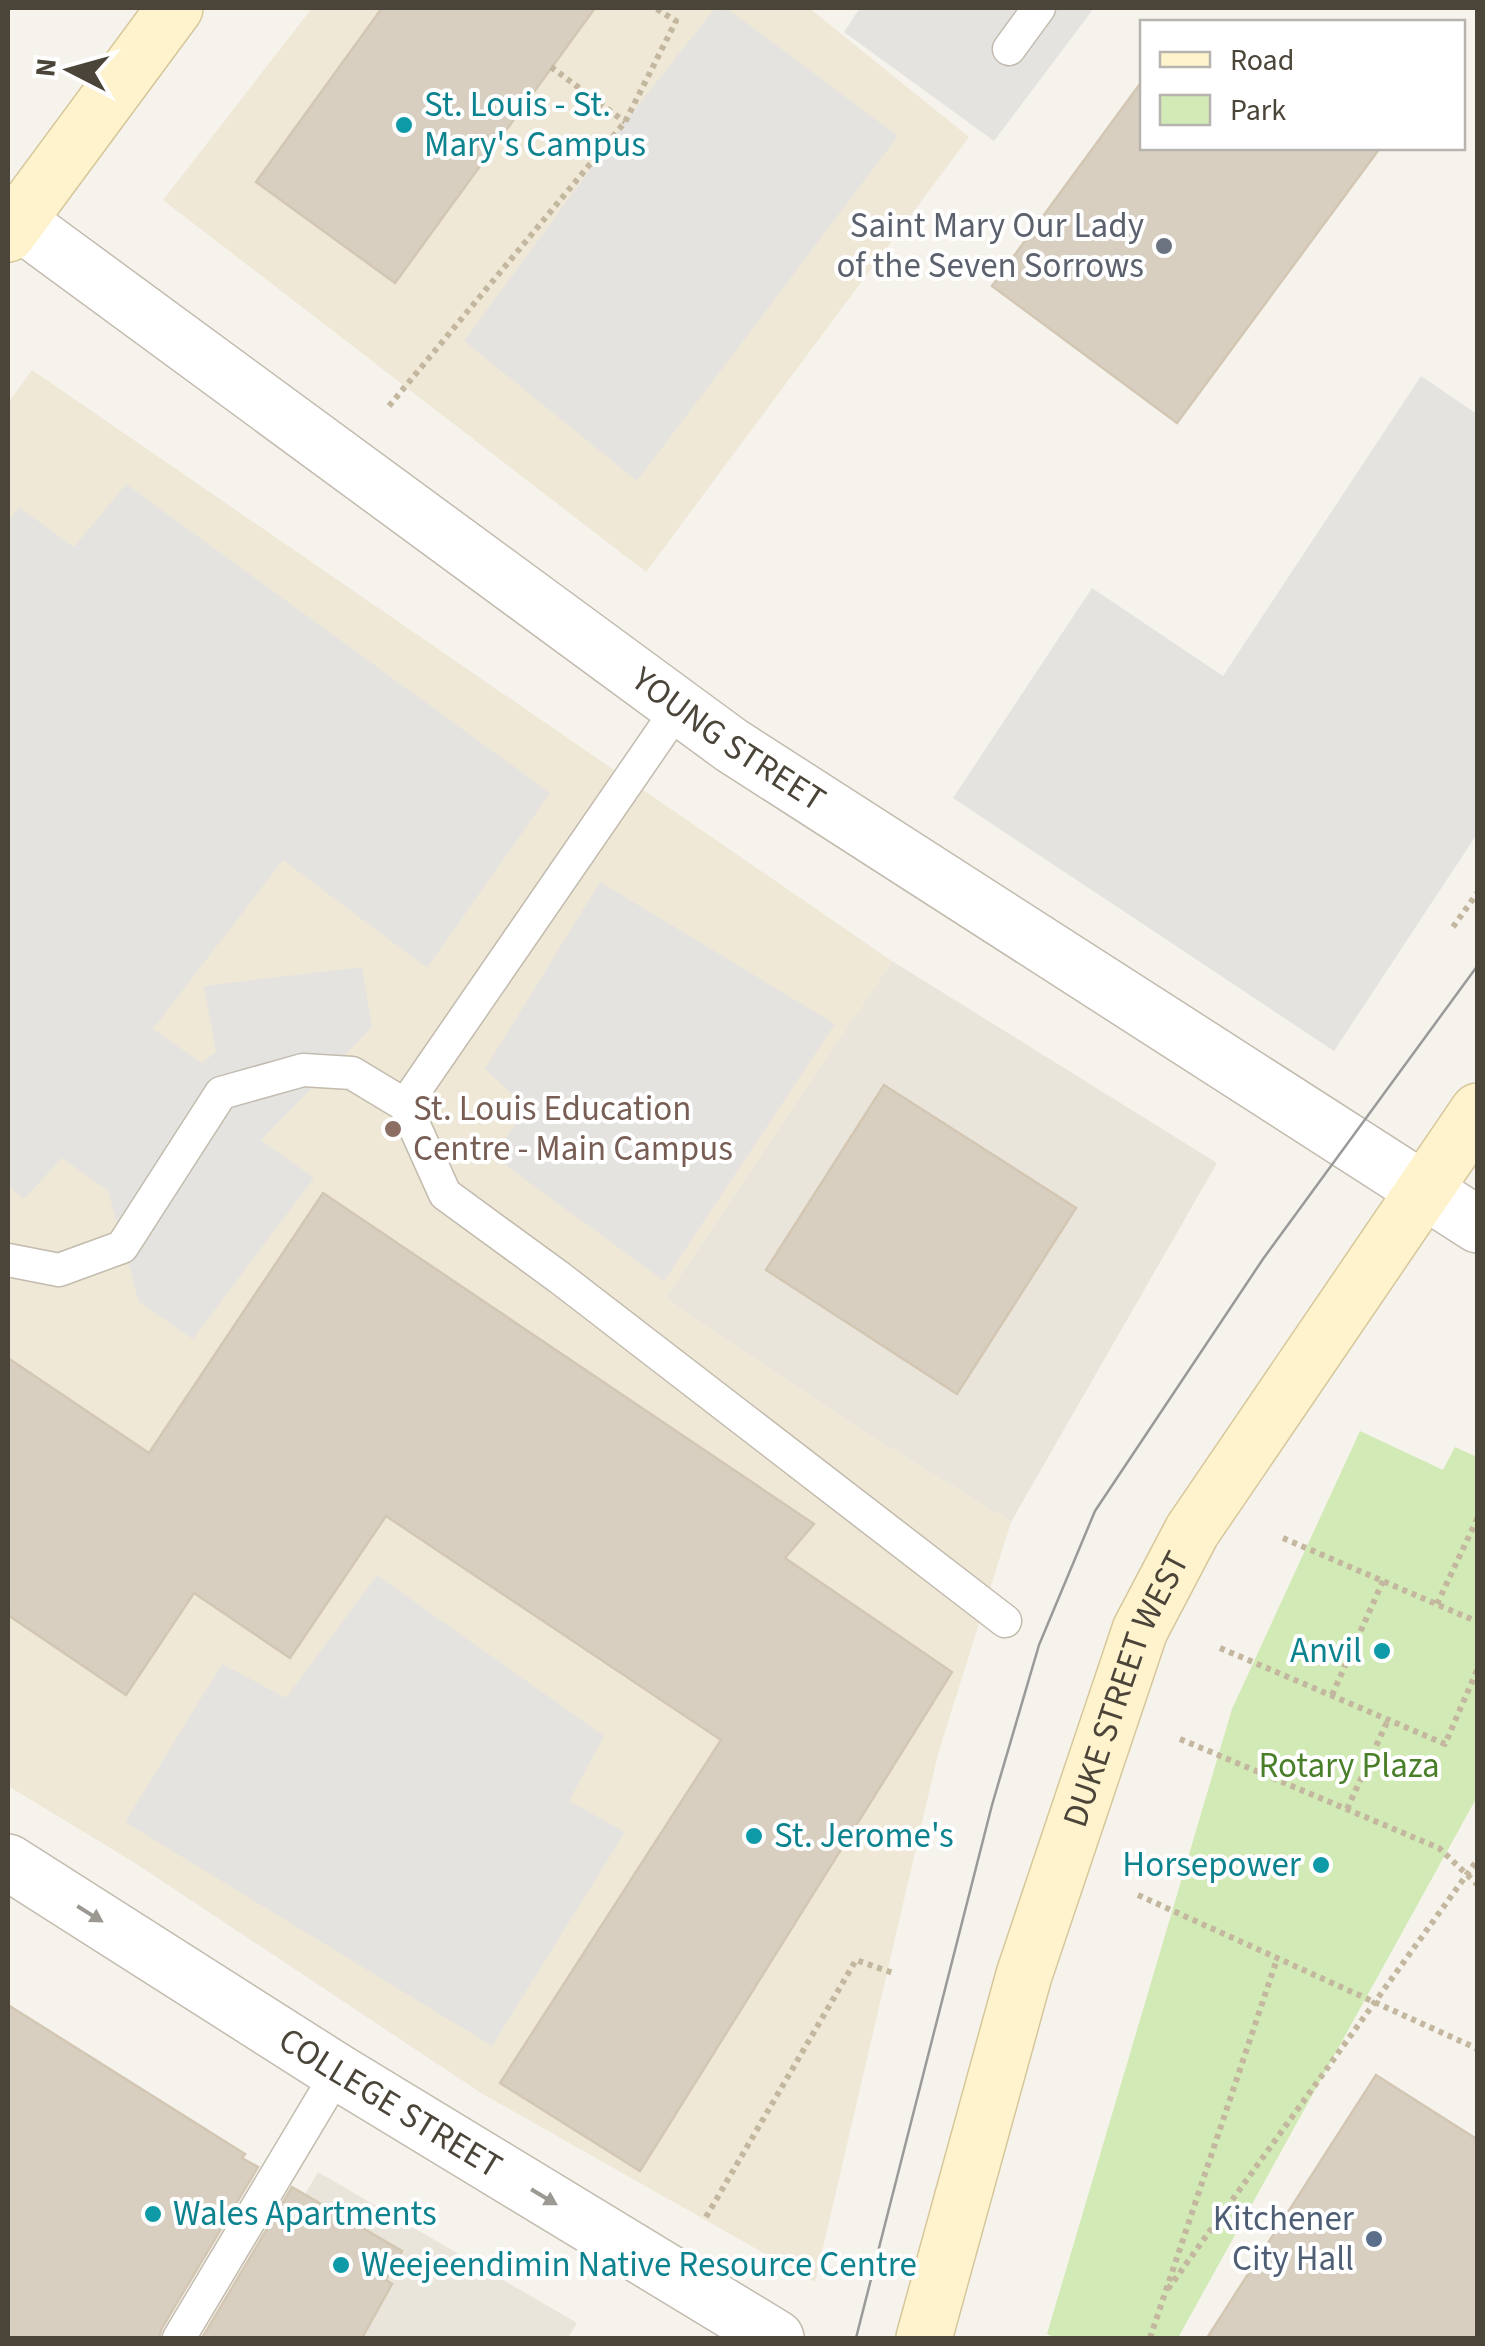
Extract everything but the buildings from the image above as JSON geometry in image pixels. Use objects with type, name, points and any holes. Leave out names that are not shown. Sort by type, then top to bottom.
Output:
[{"type":"street","points":[[11,223],[175,8]]},
{"type":"street","name":"YOUNG STREET","points":[[11,223],[747,755],[1478,1225]]},
{"type":"street","name":"DUKE STREET WEST","points":[[924,2338],[1024,1975],[1140,1630],[1192,1531],[1478,1111]]},
{"type":"street","name":"COLLEGE STREET","points":[[8,1862],[338,2072],[776,2338]]},
{"type":"lane","points":[[1009,49],[1039,8]]},
{"type":"lane","points":[[405,1105],[679,708]]},
{"type":"lane","points":[[8,1260],[59,1270],[122,1247],[222,1093],[303,1070],[352,1073],[405,1105],[445,1194],[1005,1621]]},
{"type":"lane","points":[[179,2338],[338,2072]]},
{"type":"path","points":[[389,406],[624,122],[676,21],[656,8]]},
{"type":"path","points":[[551,68],[624,122]]},
{"type":"path","points":[[1453,927],[1478,892]]},
{"type":"path","points":[[1437,1604],[1478,1517]]},
{"type":"path","points":[[1283,1538],[1478,1622]]},
{"type":"path","points":[[1332,1695],[1383,1581]]},
{"type":"path","points":[[1220,1648],[1445,1744],[1478,1668]]},
{"type":"path","points":[[1347,1809],[1388,1720]]},
{"type":"path","points":[[1180,1739],[1439,1848],[1478,1885]]},
{"type":"path","points":[[1168,2289],[1478,1859]]},
{"type":"path","points":[[1138,1895],[1478,2049]]},
{"type":"path","points":[[1150,2338],[1277,1958]]},
{"type":"path","points":[[698,2231],[856,1960],[896,1974]]},
{"type":"shaded area","points":[[312,8],[809,8],[969,137],[646,572],[163,200]]},
{"type":"shaded area","points":[[715,8],[726,8],[898,136],[637,481],[464,341],[625,122]]},
{"type":"shaded area","points":[[860,8],[1094,8],[994,141],[844,32]]},
{"type":"shaded area","name":"St. Louis Education Centre - Main Campus","points":[[32,370],[892,961],[665,1298],[863,1431],[1011,1522],[938,1754],[815,2282],[481,2093],[135,1863],[8,1786],[8,403]]},
{"type":"shaded area","points":[[1421,376],[1477,414],[1477,834],[1334,1051],[953,798],[1092,588],[1223,676]]},
{"type":"shaded area","points":[[126,484],[550,793],[427,968],[283,860],[153,1029],[202,1063],[216,1052],[204,986],[362,967],[372,1027],[261,1140],[314,1178],[193,1339],[139,1302],[108,1191],[62,1158],[24,1199],[8,1186],[8,522],[19,507],[74,547]]},
{"type":"shaded area","points":[[600,882],[835,1024],[664,1281],[493,1156],[527,1108],[485,1069]]},
{"type":"shaded area","points":[[892,961],[1217,1163],[1011,1522],[863,1431],[665,1298]]},
{"type":"shaded area","points":[[377,1575],[604,1736],[569,1801],[625,1832],[492,2046],[125,1822],[222,1664],[286,1698]]},
{"type":"shaded area","points":[[318,2172],[577,2323],[568,2338],[220,2338]]},
{"type":"green space","name":"Rotary Plaza","points":[[1360,1431],[1443,1470],[1455,1447],[1477,1457],[1477,1797],[1178,2338],[1055,2338],[1047,2334],[1232,1709]]},
{"type":"tram line","points":[[856,2338],[992,1805],[1039,1645],[1095,1511],[1263,1259],[1478,965]]},
{"type":"place","name":"St. Louis - St. Mary's Campus","points":[[404,125]]},
{"type":"place","name":"Saint Mary Our Lady of the Seven Sorrows","points":[[1164,246]]},
{"type":"place","name":"St. Louis Education Centre - Main Campus","points":[[393,1129]]},
{"type":"place","name":"Anvil","points":[[1382,1651]]},
{"type":"place","name":"St. Jerome's","points":[[754,1836]]},
{"type":"place","name":"Horsepower","points":[[1321,1865]]},
{"type":"place","name":"Wales Apartments","points":[[153,2214]]},
{"type":"place","name":"Kitchener City Hall","points":[[1374,2239]]},
{"type":"place","name":"Weejeendimin Native Resource Centre","points":[[341,2265]]}]
